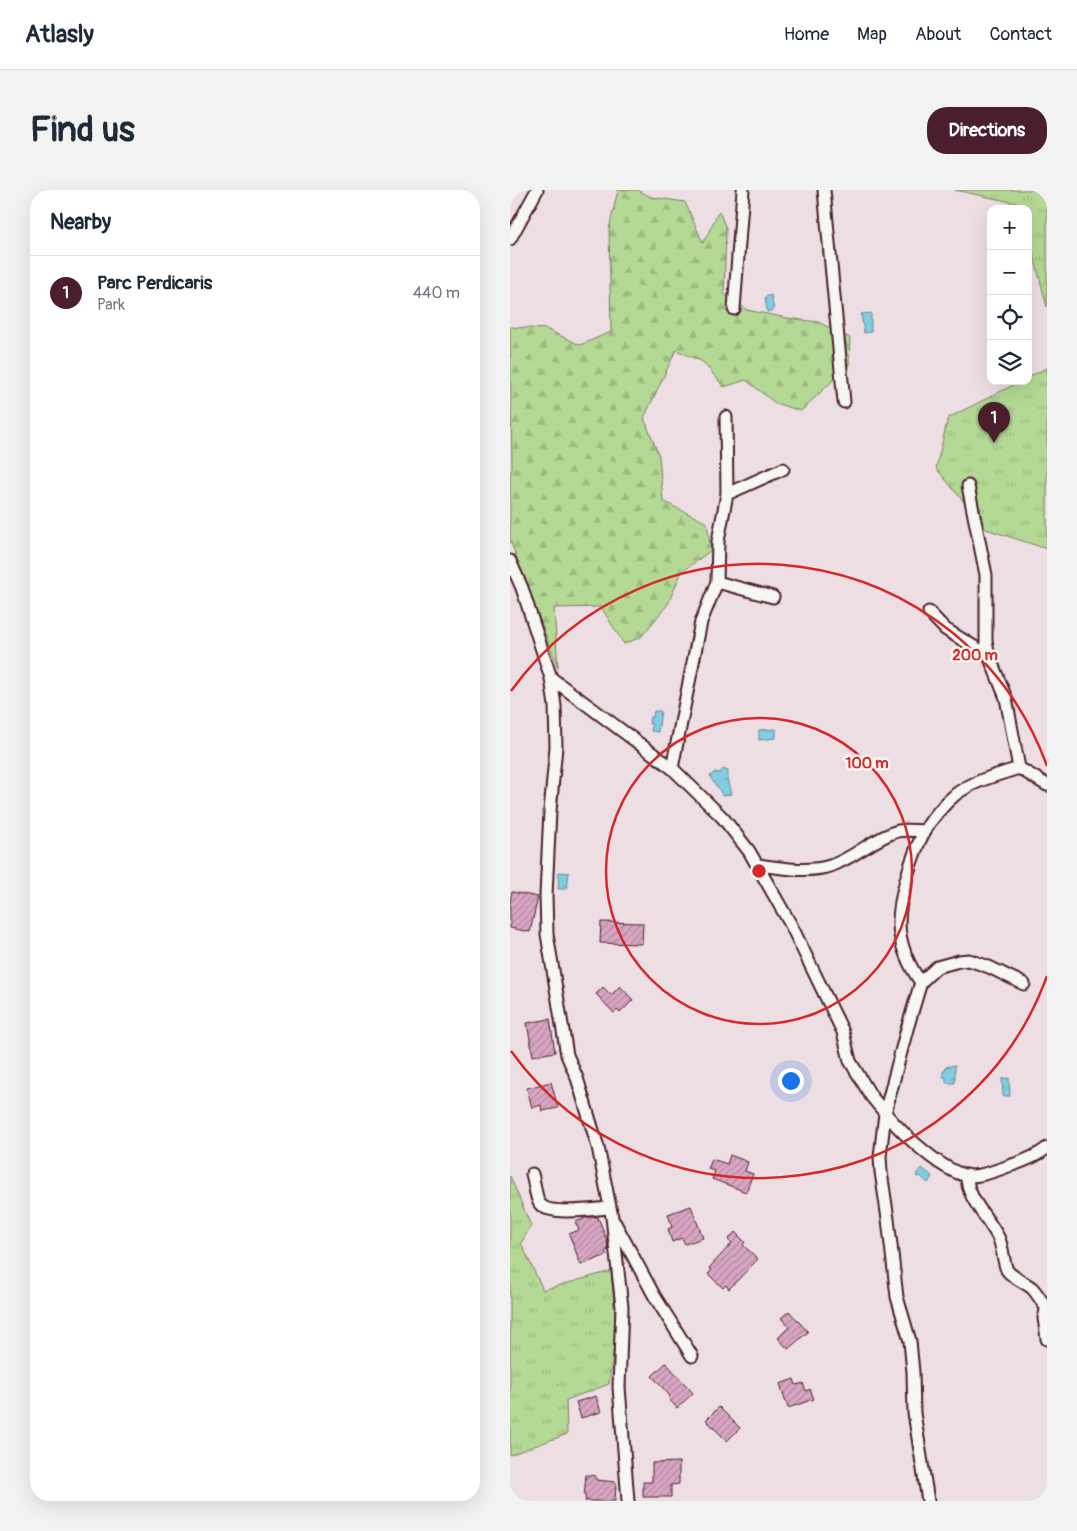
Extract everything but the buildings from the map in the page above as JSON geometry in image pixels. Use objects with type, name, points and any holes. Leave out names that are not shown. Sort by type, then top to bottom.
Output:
[{"type":"street","points":[[510,239],[537,190]]},
{"type":"street","points":[[734,309],[743,190]]},
{"type":"street","points":[[827,192],[844,402]]},
{"type":"street","points":[[672,768],[701,622],[717,582],[718,542],[727,494],[726,417]]},
{"type":"street","points":[[727,494],[783,469]]},
{"type":"street","points":[[968,486],[986,575],[986,641],[989,656],[1006,698],[1020,768],[1047,785]]},
{"type":"street","points":[[510,560],[522,588],[551,678],[556,706],[556,747],[550,811],[546,895],[547,934],[568,1054],[598,1147],[611,1212],[622,1307],[619,1387],[628,1501]]},
{"type":"street","points":[[717,582],[774,597]]},
{"type":"street","points":[[930,612],[945,628],[989,656]]},
{"type":"street","points":[[551,678],[672,768],[723,818],[749,850],[790,925],[843,1032],[850,1061],[871,1096],[903,1134],[955,1172],[967,1175],[990,1172],[1021,1162],[1047,1148]]},
{"type":"street","points":[[921,982],[912,970],[902,943],[899,913],[905,884],[925,831],[948,802],[960,792],[974,783],[1020,768]]},
{"type":"street","points":[[758,865],[788,869],[814,869],[829,866],[874,841],[900,830],[925,831]]},
{"type":"street","points":[[928,1501],[914,1413],[910,1342],[897,1297],[888,1219],[880,1172],[880,1149],[885,1113],[897,1063],[921,982],[937,967],[969,960],[983,964],[1024,984]]},
{"type":"street","points":[[532,1174],[540,1203],[547,1209],[611,1212]]},
{"type":"street","points":[[967,1175],[967,1183],[974,1199],[998,1238],[1007,1269],[1012,1275],[1021,1279],[1033,1289],[1046,1307],[1044,1318],[1047,1339]]},
{"type":"street","points":[[611,1212],[655,1297],[692,1356]]},
{"type":"green space","points":[[618,190],[637,190],[651,197],[685,202],[703,243],[719,211],[726,228],[724,294],[747,310],[818,322],[850,338],[849,365],[801,411],[775,403],[746,380],[724,387],[703,362],[676,350],[644,418],[659,456],[663,501],[707,523],[711,550],[681,573],[668,604],[641,637],[624,644],[601,607],[554,608],[558,668],[510,540],[510,475],[512,469],[510,327],[546,329],[580,345],[611,332],[609,229]]},
{"type":"green space","points":[[955,190],[1047,190],[1047,307],[1032,249],[1032,205]]},
{"type":"green space","points":[[1047,368],[1047,549],[986,529],[936,468],[948,418],[1013,385],[1032,385],[1032,375]]},
{"type":"green space","points":[[510,1176],[531,1226],[521,1243],[543,1290],[611,1271],[616,1329],[609,1384],[566,1400],[567,1434],[510,1455]]},
{"type":"water","points":[[771,295],[774,310],[767,312],[765,297]]},
{"type":"water","points":[[871,313],[871,332],[864,333],[861,314]]},
{"type":"water","points":[[654,711],[661,711],[658,732],[651,731],[652,724],[649,724],[650,717],[653,717]]},
{"type":"water","points":[[776,729],[776,738],[759,740],[759,730]]},
{"type":"water","points":[[723,769],[728,771],[728,783],[731,794],[722,796],[710,776],[715,772],[720,773]]},
{"type":"water","points":[[559,872],[569,873],[567,889],[558,889]]},
{"type":"water","points":[[955,1065],[955,1083],[946,1083],[943,1071],[945,1071],[946,1067]]},
{"type":"water","points":[[1009,1078],[1010,1096],[1003,1096],[1002,1079]]},
{"type":"water","points":[[922,1168],[932,1176],[928,1183],[920,1176],[917,1177],[916,1174]]},
{"type":"place","name":"Parc Perdicaris","points":[[994,443]]}]
